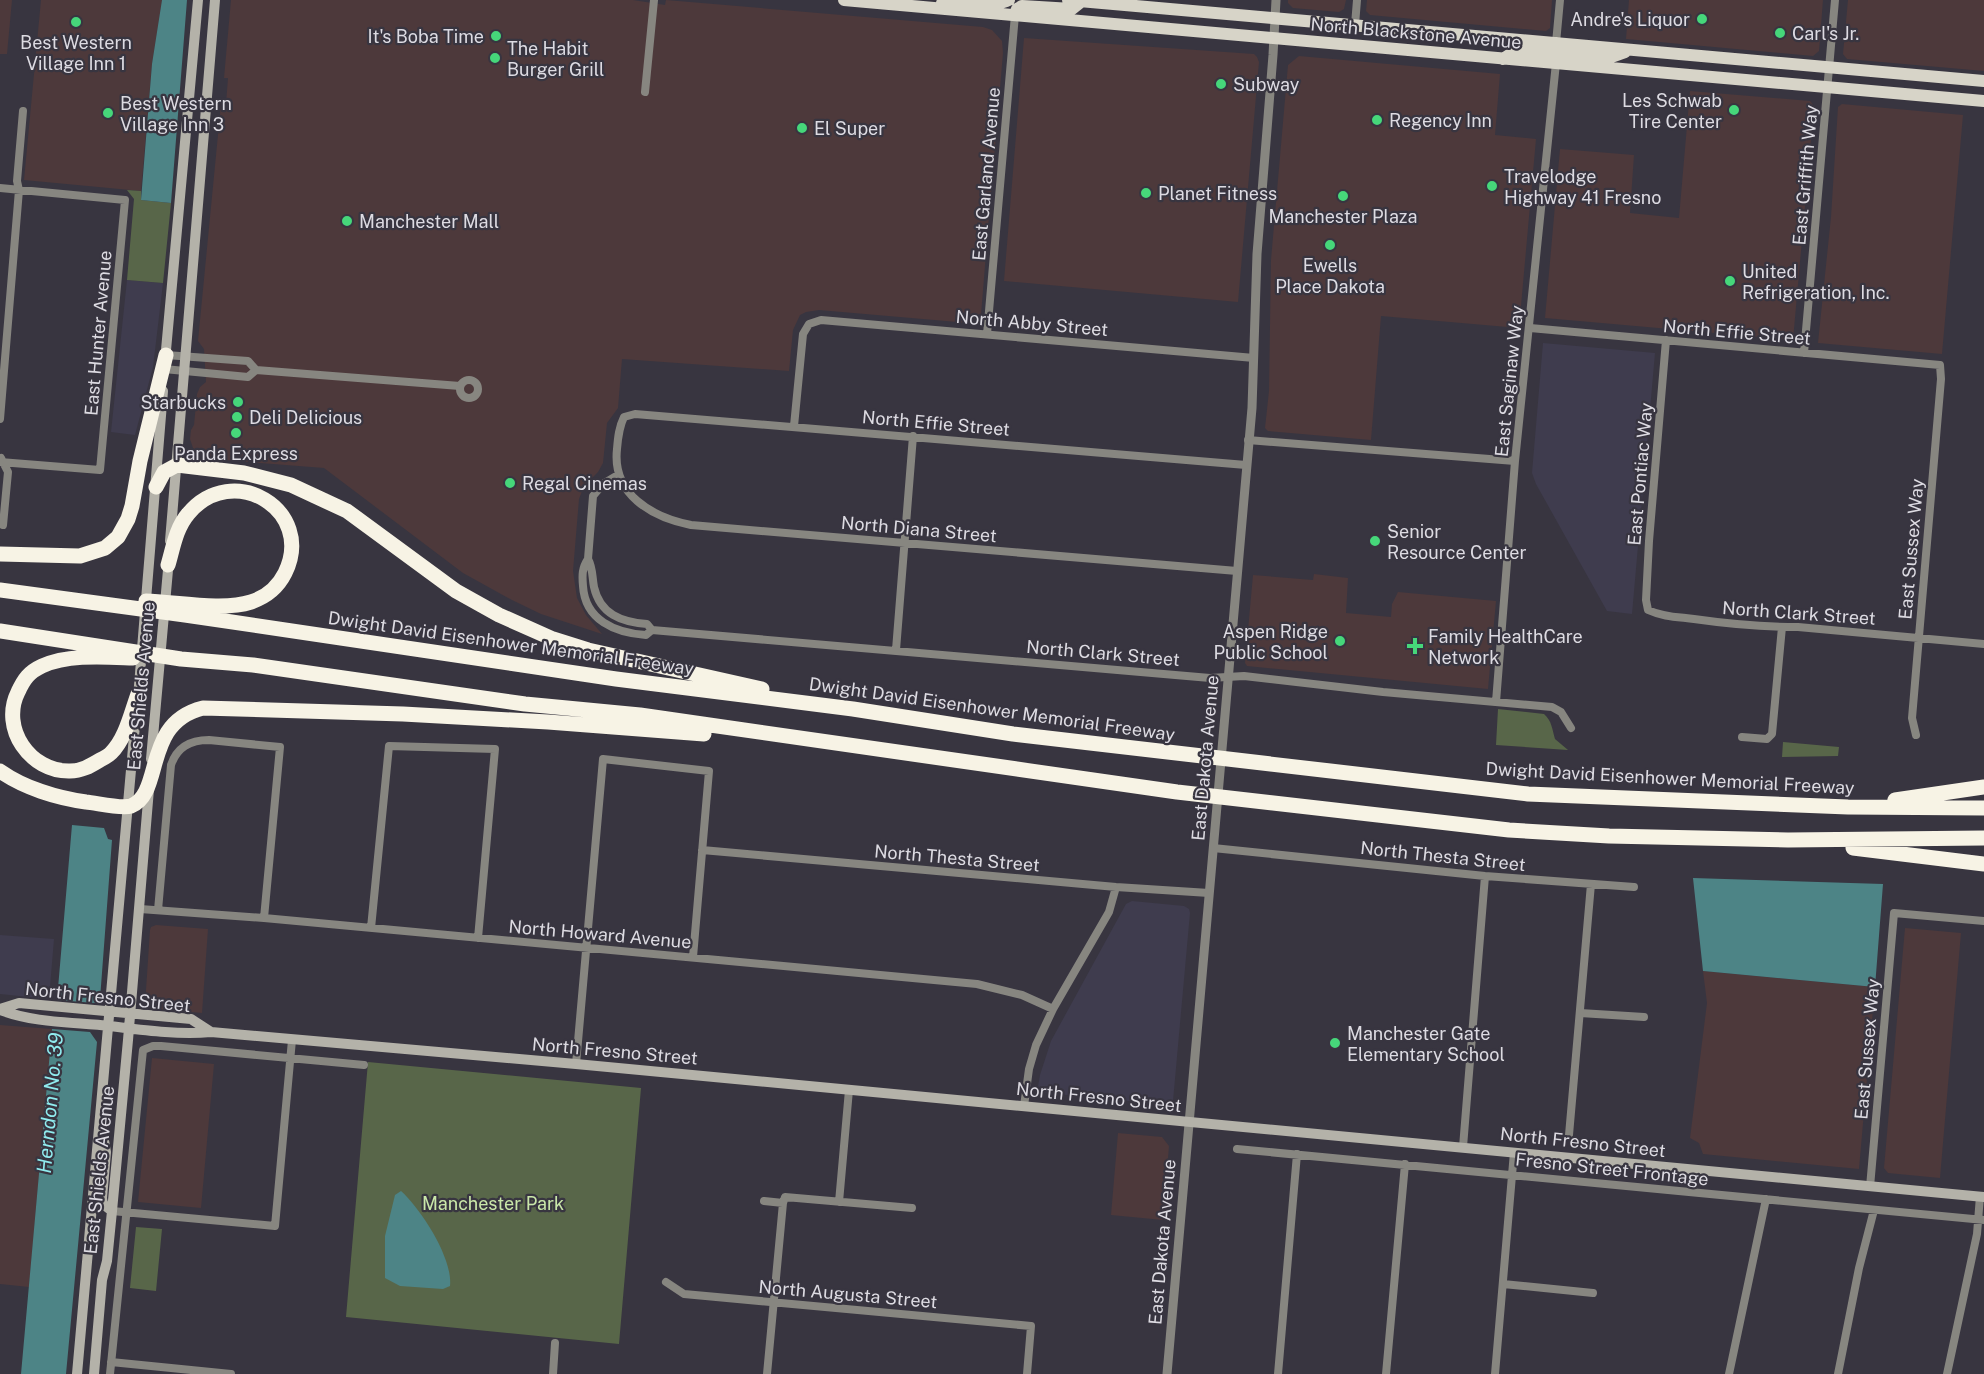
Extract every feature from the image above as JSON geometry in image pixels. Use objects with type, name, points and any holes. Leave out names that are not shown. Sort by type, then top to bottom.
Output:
[{"type":"highway","points":[[0,554],[80,556],[105,548],[118,537],[132,506],[140,461],[165,362]]},
{"type":"highway","points":[[156,487],[164,472],[177,465],[244,473],[291,485],[347,511],[456,591],[499,615],[553,639],[599,653],[853,709]]},
{"type":"highway","points":[[168,565],[177,533],[188,514],[200,503],[218,493],[240,491],[261,497],[272,504],[285,521],[291,542],[290,561],[284,576],[270,592],[252,602],[186,609]]},
{"type":"highway","name":"Dwight David Eisenhower Memorial Freeway","points":[[0,590],[186,609],[616,679],[853,709],[1013,734],[1528,794],[1848,807],[1984,808]]},
{"type":"highway","points":[[0,631],[118,653],[253,665],[525,704],[640,716],[1177,792],[1509,830],[1609,836],[1788,840],[1984,838]]},
{"type":"highway","points":[[118,653],[68,659],[44,665],[27,675],[14,699],[11,718],[14,736],[20,747],[34,760],[51,768],[69,771],[85,769],[111,754],[121,740],[138,694]]},
{"type":"highway","points":[[0,771],[20,783],[59,796],[127,807],[137,802],[149,785],[167,731],[183,716],[203,708],[403,714],[548,722],[844,745]]},
{"type":"highway","points":[[1848,807],[1984,787]]},
{"type":"highway","points":[[1788,840],[1984,864]]},
{"type":"main road","name":"East Shields Avenue","points":[[77,1374],[111,1012],[165,362],[198,0]]},
{"type":"main road","name":"East Shields Avenue","points":[[94,1374],[102,1280],[107,1261],[112,1211],[140,909],[215,0]]},
{"type":"main road","name":"North Blackstone Avenue","points":[[844,0],[1984,101]]},
{"type":"main road","points":[[911,6],[958,1],[995,4],[1009,0]]},
{"type":"main road","name":"North Blackstone Avenue","points":[[1068,0],[1984,81]]},
{"type":"main road","points":[[1015,15],[1017,9],[1022,6],[1072,9],[1082,1]]},
{"type":"main road","points":[[1503,59],[1515,51],[1550,52],[1555,49],[1556,43]]},
{"type":"main road","points":[[1556,63],[1558,57],[1564,55],[1611,57],[1632,50]]},
{"type":"main road","name":"North Fresno Street","points":[[0,1009],[19,1003],[191,1020],[211,1032]]},
{"type":"main road","name":"North Fresno Street","points":[[0,1009],[19,1017],[62,1022],[190,1034],[211,1032],[576,1064],[1982,1197]]},
{"type":"main road","points":[[101,1117],[106,1152],[102,1198],[103,1204],[112,1211]]},
{"type":"street","points":[[645,92],[654,0]]},
{"type":"street","name":"East Dakota Avenue","points":[[1167,1374],[1248,440],[1254,357],[1258,242],[1276,0]]},
{"type":"street","points":[[1355,25],[1358,0]]},
{"type":"street","points":[[1556,43],[1560,0]]},
{"type":"street","name":"East Griffith Way","points":[[1804,353],[1834,0]]},
{"type":"street","name":"East Garland Avenue","points":[[987,334],[1015,15]]},
{"type":"street","name":"East Saginaw Way","points":[[1496,702],[1515,461],[1556,63]]},
{"type":"street","points":[[0,419],[19,189],[17,181],[23,111]]},
{"type":"street","points":[[0,188],[19,189]]},
{"type":"street","name":"East Hunter Avenue","points":[[1,460],[100,470],[125,200],[19,189]]},
{"type":"street","name":"North Abby Street","points":[[794,426],[803,334],[809,324],[820,320],[1254,357]]},
{"type":"street","name":"North Effie Street","points":[[1530,328],[1940,365]]},
{"type":"street","name":"East Pontiac Way","points":[[1648,610],[1646,600],[1649,541],[1666,340]]},
{"type":"street","points":[[165,362],[185,356],[248,362],[256,370],[460,386]]},
{"type":"street","points":[[165,362],[184,370],[248,377],[256,370]]},
{"type":"street","name":"East Sussex Way","points":[[1916,735],[1912,718],[1941,379],[1940,365]]},
{"type":"street","name":"North Effie Street","points":[[618,475],[615,462],[619,427],[624,417],[635,414],[1246,465]]},
{"type":"street","points":[[896,650],[913,436]]},
{"type":"street","points":[[1248,440],[1515,461]]},
{"type":"street","points":[[1,460],[8,472],[3,525]]},
{"type":"street","points":[[588,559],[594,496],[603,484],[618,475]]},
{"type":"street","name":"North Diana Street","points":[[618,475],[625,488],[635,499],[661,516],[691,525],[1237,571]]},
{"type":"street","name":"North Clark Street","points":[[588,559],[583,567],[585,602],[595,616],[608,626],[632,634],[646,635],[652,630],[1210,678],[1244,676],[1383,692],[1552,707],[1561,712],[1571,728]]},
{"type":"street","name":"North Clark Street","points":[[588,559],[592,567],[599,601],[610,614],[625,621],[647,624],[652,630]]},
{"type":"street","name":"North Clark Street","points":[[1648,610],[1657,614],[1713,622],[1984,644]]},
{"type":"street","points":[[1742,737],[1767,739],[1772,734],[1782,627]]},
{"type":"street","name":"East Shields Avenue","points":[[158,910],[171,765],[178,751],[198,740],[280,747],[264,918]]},
{"type":"street","points":[[371,928],[389,746],[495,749],[478,938]]},
{"type":"street","points":[[576,1064],[603,759],[709,771],[693,957]]},
{"type":"street","name":"North Thesta Street","points":[[1213,848],[1485,876],[1634,887]]},
{"type":"street","name":"North Thesta Street","points":[[702,850],[1116,887],[1209,893]]},
{"type":"street","points":[[1463,1147],[1485,876]]},
{"type":"street","points":[[1569,1136],[1591,884]]},
{"type":"street","points":[[1024,1106],[1033,1053],[1053,1009],[1109,912],[1116,887]]},
{"type":"street","name":"North Howard Avenue","points":[[140,909],[264,918],[977,984],[1022,995],[1053,1009]]},
{"type":"street","name":"East Sussex Way","points":[[1870,1187],[1894,913],[1984,921]]},
{"type":"street","points":[[1580,1013],[1644,1017]]},
{"type":"street","points":[[112,1211],[275,1226],[292,1040]]},
{"type":"street","points":[[110,1374],[143,1050],[161,1046],[364,1065]]},
{"type":"street","points":[[839,1202],[849,1090]]},
{"type":"street","name":"Fresno Street Frontage","points":[[1237,1149],[1981,1220]]},
{"type":"street","points":[[1495,1374],[1514,1152]]},
{"type":"street","points":[[1278,1374],[1297,1154]]},
{"type":"street","points":[[1386,1374],[1405,1164]]},
{"type":"street","points":[[767,1374],[785,1197],[912,1208]]},
{"type":"street","points":[[1947,1374],[1981,1220],[1982,1197]]},
{"type":"street","points":[[1729,1374],[1766,1199]]},
{"type":"street","points":[[764,1201],[783,1203]]},
{"type":"street","points":[[1838,1374],[1859,1268],[1874,1210]]},
{"type":"street","name":"North Augusta Street","points":[[666,1282],[684,1294],[1031,1326],[1027,1374]]},
{"type":"street","points":[[1503,1284],[1593,1293]]},
{"type":"street","points":[[553,1374],[555,1343]]},
{"type":"street","points":[[111,1362],[231,1374]]},
{"type":"shaded area","points":[[0,0],[12,0],[7,54],[0,54]]},
{"type":"shaded area","points":[[41,0],[162,0],[152,64],[141,191],[24,180]]},
{"type":"shaded area","points":[[231,0],[633,0],[665,5],[666,0],[983,27],[992,30],[1002,41],[1003,53],[988,228],[984,231],[983,249],[986,253],[981,315],[969,323],[819,310],[806,312],[800,315],[793,330],[789,371],[622,359],[618,408],[607,423],[603,463],[598,472],[584,486],[579,499],[573,571],[577,598],[586,615],[602,634],[541,614],[463,573],[324,468],[211,459],[193,448],[190,439],[194,425],[197,394],[206,382],[204,349],[198,341],[221,104],[226,104],[228,78],[224,78]]},
{"type":"shaded area","points":[[1288,0],[1346,0],[1344,9],[1339,12],[1293,8]]},
{"type":"shaded area","points":[[1367,0],[1552,0],[1550,28],[1546,31],[1370,15],[1366,11]]},
{"type":"shaded area","points":[[1629,0],[1823,0],[1819,51],[1813,56],[1626,39]]},
{"type":"shaded area","points":[[1848,0],[1984,0],[1984,71],[1847,59],[1843,54]]},
{"type":"shaded area","points":[[1024,38],[1254,54],[1257,57],[1259,62],[1238,302],[1004,281]]},
{"type":"shaded area","points":[[1299,56],[1500,74],[1495,135],[1536,139],[1519,328],[1381,316],[1371,440],[1268,431],[1265,428],[1269,391],[1271,260],[1288,65]]},
{"type":"shaded area","points":[[1690,91],[1810,101],[1814,106],[1793,340],[1545,318],[1560,149],[1634,155],[1630,213],[1679,218]]},
{"type":"shaded area","points":[[1842,104],[1963,115],[1942,354],[1818,343],[1831,217],[1838,107]]},
{"type":"shaded area","points":[[127,280],[163,283],[153,367],[135,435],[111,432]]},
{"type":"shaded area","points":[[1543,343],[1655,353],[1632,614],[1607,611],[1532,473]]},
{"type":"shaded area","points":[[1314,574],[1348,578],[1346,613],[1391,617],[1392,604],[1398,592],[1496,601],[1488,689],[1247,666],[1245,663],[1253,575],[1313,580]]},
{"type":"shaded area","points":[[1132,901],[1184,906],[1189,909],[1190,913],[1173,1101],[1168,1105],[1037,1092],[1051,1041],[1126,904]]},
{"type":"shaded area","points":[[156,925],[208,929],[202,1013],[149,1008],[145,1005],[150,930]]},
{"type":"shaded area","points":[[1905,928],[1961,933],[1940,1178],[1888,1173],[1884,1168]]},
{"type":"shaded area","points":[[0,935],[54,939],[49,999],[0,994]]},
{"type":"shaded area","points":[[1703,971],[1875,987],[1859,1169],[1703,1154],[1699,1143],[1690,1138],[1707,1003]]},
{"type":"shaded area","points":[[0,1025],[52,1029],[29,1287],[0,1284]]},
{"type":"shaded area","points":[[152,1058],[214,1064],[201,1208],[138,1202]]},
{"type":"shaded area","points":[[1118,1133],[1162,1137],[1169,1146],[1163,1220],[1111,1215]]},
{"type":"green space","points":[[127,190],[141,191],[141,200],[171,203],[163,283],[127,280],[134,199]]},
{"type":"green space","points":[[1498,709],[1544,714],[1550,722],[1555,739],[1568,750],[1496,745]]},
{"type":"green space","points":[[1783,742],[1839,747],[1838,756],[1782,757]]},
{"type":"green space","name":"Manchester Park","points":[[368,1062],[641,1088],[619,1344],[346,1317]]},
{"type":"green space","points":[[136,1227],[162,1229],[156,1291],[130,1288]]},
{"type":"water","points":[[162,0],[187,0],[171,203],[141,200],[152,64]]},
{"type":"water","points":[[72,825],[104,828],[108,839],[112,840],[100,999],[95,1003],[57,1000]]},
{"type":"water","points":[[1693,878],[1883,884],[1875,987],[1703,971]]},
{"type":"water","name":"Herndon No. 39","points":[[52,1029],[90,1032],[97,1042],[66,1374],[21,1374]]},
{"type":"water","points":[[401,1191],[418,1210],[441,1248],[450,1275],[450,1286],[443,1289],[400,1286],[385,1278],[385,1236],[395,1195]]},
{"type":"place","name":"Andre's Liquor","points":[[1702,19]]},
{"type":"place","name":"Best Western Village Inn 1","points":[[76,22]]},
{"type":"place","name":"Carl's Jr.","points":[[1780,33]]},
{"type":"place","name":"It's Boba Time","points":[[496,36]]},
{"type":"place","name":"The Habit Burger Grill","points":[[495,58]]},
{"type":"place","name":"Subway","points":[[1221,84]]},
{"type":"place","name":"Les Schwab Tire Center","points":[[1734,110]]},
{"type":"place","name":"Best Western Village Inn 3","points":[[108,113]]},
{"type":"place","name":"Regency Inn","points":[[1377,120]]},
{"type":"place","name":"El Super","points":[[802,128]]},
{"type":"place","name":"Travelodge Highway 41 Fresno","points":[[1492,186]]},
{"type":"place","name":"Planet Fitness","points":[[1146,193]]},
{"type":"place","name":"Manchester Plaza","points":[[1343,196]]},
{"type":"place","name":"Manchester Mall","points":[[347,221]]},
{"type":"place","name":"Ewells Place Dakota","points":[[1330,245]]},
{"type":"place","name":"United Refrigeration, Inc.","points":[[1730,281]]},
{"type":"place","name":"Starbucks","points":[[238,402]]},
{"type":"place","name":"Deli Delicious","points":[[237,417]]},
{"type":"place","name":"Panda Express","points":[[236,433]]},
{"type":"place","name":"Regal Cinemas","points":[[510,483]]},
{"type":"place","name":"Senior Resource Center","points":[[1375,541]]},
{"type":"place","name":"Aspen Ridge Public School","points":[[1340,641]]},
{"type":"place","name":"Family HealthCare Network","points":[[1415,646]]},
{"type":"place","name":"Manchester Gate Elementary School","points":[[1335,1043]]}]
